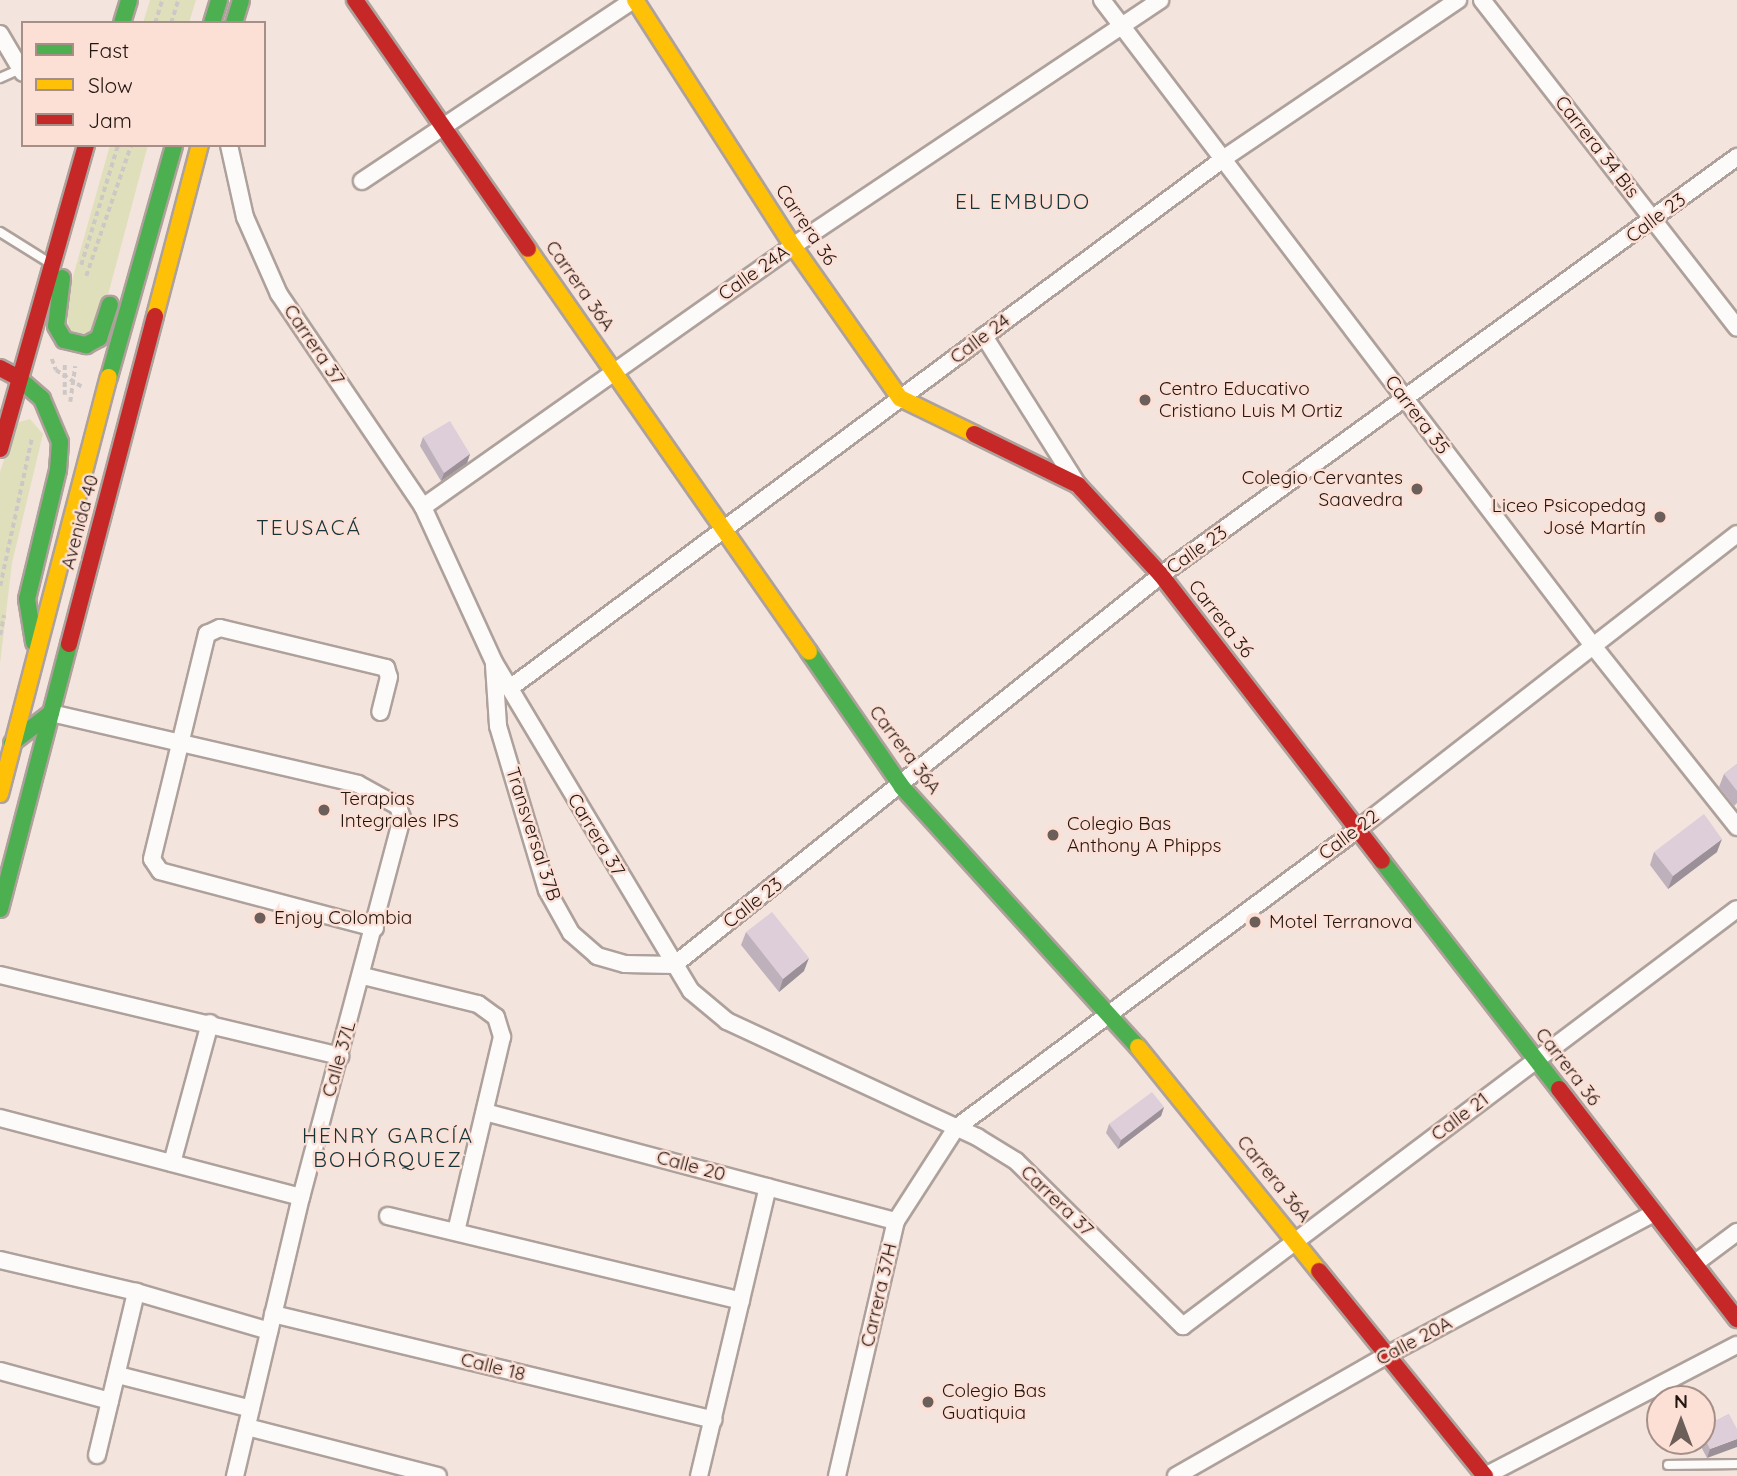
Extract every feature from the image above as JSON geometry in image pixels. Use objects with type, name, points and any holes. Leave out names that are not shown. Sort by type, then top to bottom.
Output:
[{"type":"main road","points":[[123,21],[129,0]]},
{"type":"main road","points":[[213,21],[219,0]]},
{"type":"main road","points":[[235,21],[241,0]]},
{"type":"main road","name":"Carrera 36A","points":[[355,0],[902,787],[1111,1014],[1297,1240],[1485,1476]]},
{"type":"main road","name":"Carrera 36","points":[[634,0],[793,246],[900,398],[1078,485],[1161,575],[1737,1320]]},
{"type":"main road","points":[[0,449],[5,404],[17,377],[85,147]]},
{"type":"main road","name":"Avenida 40","points":[[0,794],[103,395],[155,204],[173,147]]},
{"type":"main road","name":"Avenida 40","points":[[0,909],[199,147]]},
{"type":"main road","points":[[128,233],[155,204]]},
{"type":"main road","points":[[64,216],[66,247],[55,326],[64,340],[86,345],[99,338],[114,293]]},
{"type":"main road","points":[[0,368],[17,377],[42,399],[54,418],[60,442],[58,470],[27,600],[37,655]]},
{"type":"main road","points":[[12,743],[51,713]]},
{"type":"street","points":[[362,181],[634,0]]},
{"type":"street","name":"Carrera 35","points":[[1102,0],[1594,647],[1737,827]]},
{"type":"street","name":"Calle 24A","points":[[422,507],[613,370],[793,246],[1160,0]]},
{"type":"street","name":"Calle 24","points":[[510,688],[722,527],[1223,159],[1458,0]]},
{"type":"street","name":"Carrera 34 Bis","points":[[1482,0],[1737,327]]},
{"type":"street","points":[[0,34],[21,71]]},
{"type":"street","name":"Carrera 37","points":[[229,147],[245,217],[279,294],[422,507],[494,662],[691,991],[727,1021],[997,1148],[1033,1175],[1183,1326]]},
{"type":"street","name":"Calle 23","points":[[674,965],[902,787],[1161,575],[1406,401],[1737,157]]},
{"type":"street","points":[[984,336],[1078,485]]},
{"type":"street","name":"Calle 22","points":[[956,1128],[1358,829],[1737,534]]},
{"type":"street","points":[[375,928],[160,872],[152,859],[207,634],[220,628],[386,668],[389,677],[380,712]]},
{"type":"street","name":"Transversal 37B","points":[[494,662],[498,726],[547,890],[571,933],[597,956],[625,964],[674,965]]},
{"type":"street","points":[[51,713],[178,744]]},
{"type":"street","name":"Calle 37L","points":[[178,744],[358,784],[398,806],[402,818],[363,976],[301,1197],[235,1476]]},
{"type":"street","name":"Calle 21","points":[[1183,1326],[1737,909]]},
{"type":"street","points":[[0,975],[340,1056]]},
{"type":"street","points":[[363,976],[478,1004],[496,1017],[502,1037],[456,1232]]},
{"type":"street","points":[[172,1163],[210,1023]]},
{"type":"street","name":"Calle 20","points":[[485,1112],[896,1221]]},
{"type":"street","points":[[0,1118],[301,1197]]},
{"type":"street","name":"Carrera 37H","points":[[837,1476],[896,1221],[956,1128]]},
{"type":"street","points":[[699,1476],[768,1187]]},
{"type":"street","name":"Calle 20A","points":[[1176,1476],[1387,1356],[1654,1213]]},
{"type":"street","points":[[388,1216],[741,1301]]},
{"type":"street","points":[[1694,1264],[1737,1232]]},
{"type":"street","points":[[0,1260],[136,1292],[269,1331]]},
{"type":"street","points":[[97,1455],[136,1292]]},
{"type":"street","name":"Calle 18","points":[[273,1314],[713,1420]]},
{"type":"street","points":[[1485,1476],[1737,1345]]},
{"type":"street","points":[[0,1371],[110,1401]]},
{"type":"street","points":[[118,1375],[251,1409]]},
{"type":"street","points":[[247,1427],[438,1476]]},
{"type":"lane","points":[[0,78],[21,71]]},
{"type":"lane","points":[[0,232],[50,264]]},
{"type":"lane","points":[[1668,1465],[1737,1464]]},
{"type":"path","points":[[156,21],[162,0]]},
{"type":"path","points":[[172,21],[178,0]]},
{"type":"path","points":[[77,277],[117,147]]},
{"type":"path","points":[[0,586],[33,432],[54,418],[68,388],[64,340]]},
{"type":"path","points":[[52,353],[56,370],[67,379],[103,395]]},
{"type":"green space","points":[[150,0],[196,0],[190,21],[144,21]]},
{"type":"green space","points":[[109,147],[147,147],[108,295],[93,332],[69,336],[67,298]]},
{"type":"green space","points":[[30,419],[43,434],[12,563],[0,664],[0,472],[16,423]]},
{"type":"building","points":[[450,421],[470,454],[444,473],[423,437]]},
{"type":"building","points":[[1737,764],[1737,791],[1724,774]]},
{"type":"building","points":[[1704,814],[1722,839],[1673,876],[1654,852]]},
{"type":"building","points":[[772,912],[809,958],[783,979],[746,932]]},
{"type":"building","points":[[1152,1092],[1164,1107],[1121,1140],[1109,1124]]},
{"type":"building","points":[[1729,1414],[1737,1429],[1737,1439],[1716,1447],[1716,1421]]},
{"type":"traffic: fast","points":[[123,21],[129,0]]},
{"type":"traffic: fast","points":[[213,21],[219,0]]},
{"type":"traffic: fast","points":[[235,21],[241,0]]},
{"type":"traffic: fast","points":[[109,377],[173,147]]},
{"type":"traffic: fast","points":[[62,278],[56,326],[64,340],[86,345],[99,338],[110,305]]},
{"type":"traffic: fast","points":[[17,377],[42,399],[60,442],[58,470],[27,599],[34,642]]},
{"type":"traffic: fast","points":[[0,909],[69,644]]},
{"type":"traffic: fast","points":[[809,652],[902,787],[1138,1047]]},
{"type":"traffic: fast","points":[[12,743],[51,713]]},
{"type":"traffic: fast","points":[[1382,861],[1559,1089]]},
{"type":"traffic: slow","points":[[635,0],[793,246],[900,398],[974,434]]},
{"type":"traffic: slow","points":[[155,316],[199,147]]},
{"type":"traffic: slow","points":[[528,249],[809,652]]},
{"type":"traffic: slow","points":[[0,794],[109,377]]},
{"type":"traffic: slow","points":[[1138,1047],[1319,1271]]},
{"type":"traffic: jam","points":[[355,0],[528,249]]},
{"type":"traffic: jam","points":[[0,449],[85,147]]},
{"type":"traffic: jam","points":[[69,644],[155,316]]},
{"type":"traffic: jam","points":[[0,368],[17,377]]},
{"type":"traffic: jam","points":[[974,434],[1078,485],[1161,575],[1382,861]]},
{"type":"traffic: jam","points":[[1559,1089],[1737,1319]]},
{"type":"traffic: jam","points":[[1319,1271],[1485,1476]]},
{"type":"place","name":"Centro Educativo Cristiano Luis M Ortiz","points":[[1145,400]]},
{"type":"place","name":"Colegio Cervantes Saavedra","points":[[1417,489]]},
{"type":"place","name":"Liceo Psicopedag José Martín","points":[[1660,517]]},
{"type":"place","name":"Terapias Integrales IPS","points":[[324,810]]},
{"type":"place","name":"Colegio Bas Anthony A Phipps","points":[[1053,835]]},
{"type":"place","name":"Enjoy Colombia","points":[[260,918]]},
{"type":"place","name":"Motel Terranova","points":[[1255,922]]},
{"type":"place","name":"Colegio Bas Guatiquia","points":[[928,1402]]},
{"type":"district","name":"EL EMBUDO","points":[[1023,201]]},
{"type":"district","name":"TEUSACÁ","points":[[309,527]]},
{"type":"district","name":"HENRY GARCÍA BOHÓRQUEZ","points":[[388,1147]]}]
